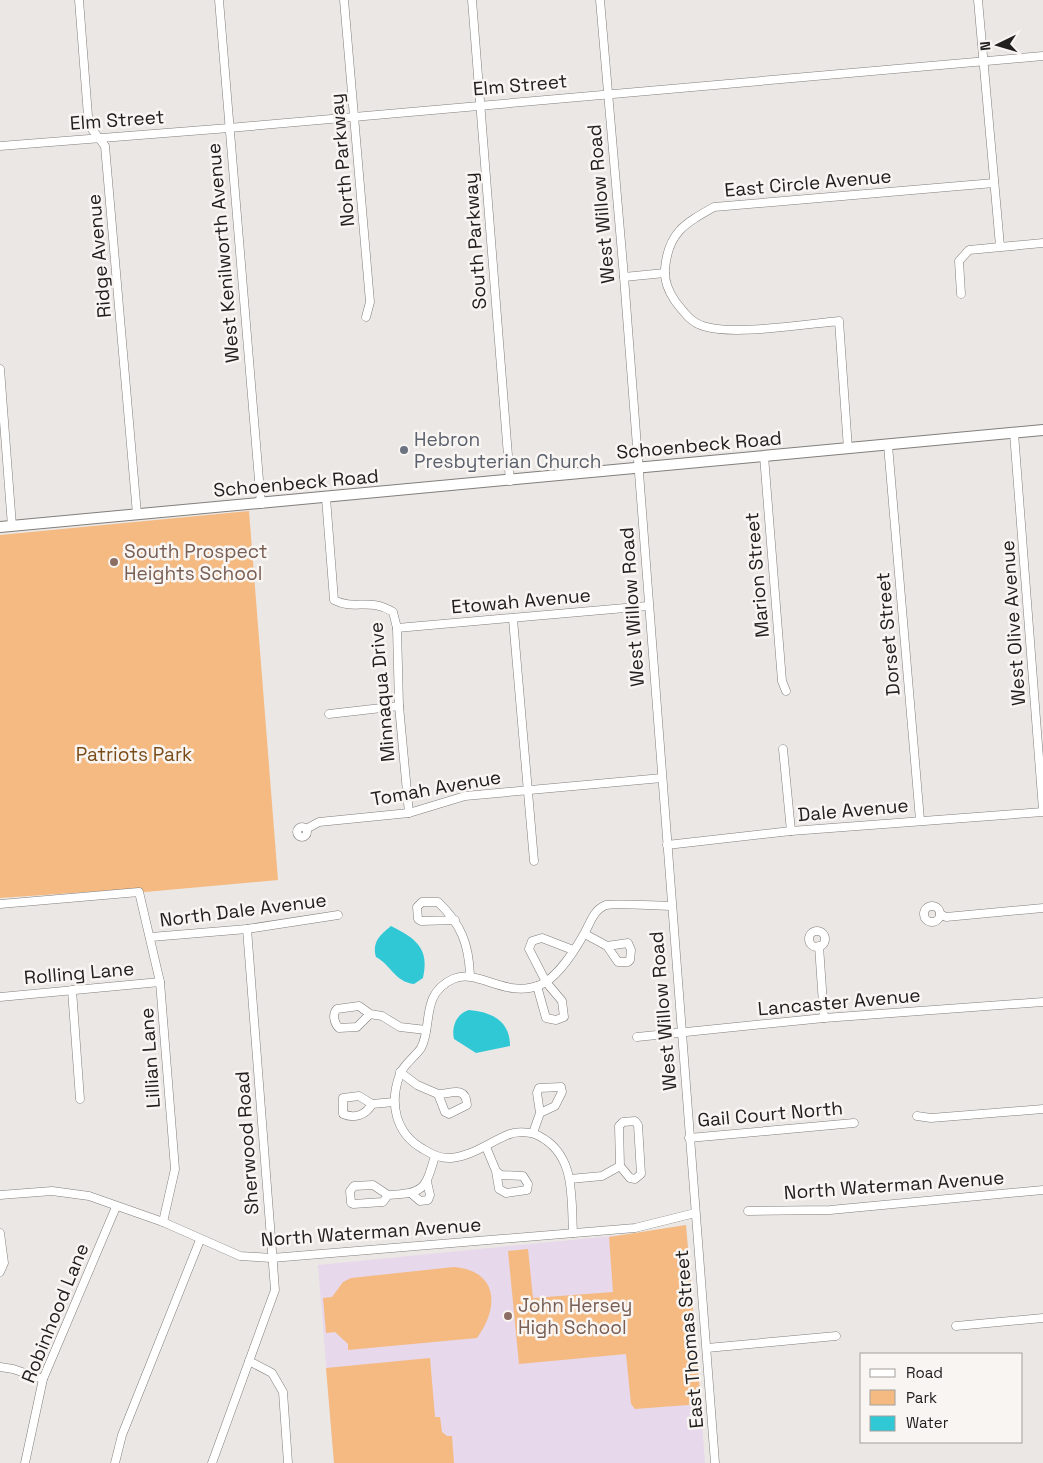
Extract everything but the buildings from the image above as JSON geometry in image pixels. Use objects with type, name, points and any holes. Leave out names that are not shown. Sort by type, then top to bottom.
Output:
[{"type":"main road","name":"Schoenbeck Road","points":[[0,527],[1043,430]]},
{"type":"street","name":"Ridge Avenue","points":[[79,0],[88,116],[91,128],[105,146],[137,514]]},
{"type":"street","name":"West Kenilworth Avenue","points":[[219,0],[261,504]]},
{"type":"street","name":"North Parkway","points":[[344,0],[370,302],[366,317]]},
{"type":"street","name":"South Parkway","points":[[472,0],[510,480]]},
{"type":"street","name":"West Willow Road","points":[[600,0],[624,276],[695,1212]]},
{"type":"street","points":[[978,0],[1000,246]]},
{"type":"street","name":"Elm Street","points":[[0,146],[229,128],[481,104],[1043,56]]},
{"type":"street","name":"East Circle Avenue","points":[[665,273],[667,250],[677,232],[691,220],[714,207],[994,183]]},
{"type":"street","points":[[961,294],[959,261],[970,250],[1043,243]]},
{"type":"street","points":[[624,276],[665,273],[670,293],[686,316],[702,326],[727,331],[839,321],[848,448]]},
{"type":"street","points":[[0,369],[12,526]]},
{"type":"street","name":"West Olive Avenue","points":[[1014,433],[1043,811]]},
{"type":"street","name":"Dorset Street","points":[[888,445],[920,820]]},
{"type":"street","name":"Marion Street","points":[[764,456],[782,681],[786,691]]},
{"type":"street","name":"Minnaqua Drive","points":[[326,498],[334,600],[345,605],[381,604],[393,612],[397,628],[399,706],[409,813]]},
{"type":"street","name":"Etowah Avenue","points":[[397,628],[648,606]]},
{"type":"street","points":[[513,619],[534,861]]},
{"type":"street","points":[[329,714],[399,706]]},
{"type":"street","points":[[783,749],[791,831]]},
{"type":"street","name":"Tomah Avenue","points":[[306,829],[319,822],[409,813],[465,796],[662,778]]},
{"type":"street","name":"Dale Avenue","points":[[667,845],[791,831],[1043,811]]},
{"type":"street","name":"North Dale Avenue","points":[[0,904],[139,892]]},
{"type":"street","name":"Lillian Lane","points":[[139,892],[160,982],[175,1169],[163,1222]]},
{"type":"street","points":[[455,920],[421,921],[418,919],[417,907],[422,902],[438,902],[455,920],[468,951],[470,976]]},
{"type":"street","points":[[573,1232],[570,1179],[565,1160],[552,1142],[534,1133],[512,1133],[486,1147],[451,1158],[435,1156],[413,1143],[399,1127],[394,1102],[400,1072],[421,1047],[426,1030],[427,1008],[438,991],[452,979],[470,976],[501,988],[524,990],[537,986],[546,982],[563,965],[585,934],[593,916],[607,905],[671,906]]},
{"type":"street","points":[[940,914],[946,917],[1043,908]]},
{"type":"street","name":"North Dale Avenue","points":[[151,937],[247,929],[338,915]]},
{"type":"street","name":"Sherwood Road","points":[[212,1463],[275,1290],[247,929]]},
{"type":"street","points":[[585,934],[607,946]]},
{"type":"street","points":[[537,986],[546,1018],[560,1019],[564,1016],[564,1006],[557,994],[546,982],[529,949],[532,941],[542,938],[573,950]]},
{"type":"street","points":[[819,946],[824,1018]]},
{"type":"street","name":"Rolling Lane","points":[[0,997],[160,982]]},
{"type":"street","points":[[72,990],[80,1099]]},
{"type":"street","name":"Lancaster Avenue","points":[[637,1037],[824,1018],[1043,1002]]},
{"type":"street","points":[[370,1014],[357,1027],[338,1028],[335,1023],[335,1011],[340,1007],[359,1006],[370,1014],[382,1016],[400,1027],[426,1030]]},
{"type":"street","points":[[400,1072],[417,1085],[438,1094]]},
{"type":"street","points":[[372,1104],[394,1102]]},
{"type":"street","points":[[917,1116],[931,1118],[1043,1109]]},
{"type":"street","points":[[534,1133],[540,1114]]},
{"type":"street","points":[[635,1121],[638,1124],[642,1174],[635,1179],[630,1178],[620,1166],[619,1126],[622,1122],[635,1121]]},
{"type":"street","name":"Gail Court North","points":[[689,1138],[854,1123]]},
{"type":"street","points":[[486,1147],[496,1171]]},
{"type":"street","points":[[412,1194],[420,1201],[428,1200],[430,1195],[427,1182],[435,1156]]},
{"type":"street","points":[[570,1179],[602,1176],[620,1166]]},
{"type":"street","points":[[388,1195],[383,1202],[353,1204],[350,1200],[350,1191],[354,1186],[373,1184],[388,1195],[412,1194],[427,1182]]},
{"type":"street","name":"North Waterman Avenue","points":[[748,1211],[830,1210],[1043,1190]]},
{"type":"street","name":"North Waterman Avenue","points":[[0,1195],[62,1192],[89,1196],[163,1222],[200,1240],[240,1256],[272,1258],[635,1228],[695,1212]]},
{"type":"street","name":"Robinhood Lane","points":[[25,1463],[43,1379],[116,1207]]},
{"type":"street","name":"East Thomas Street","points":[[695,1212],[715,1463]]},
{"type":"street","points":[[0,1233],[4,1263],[0,1272]]},
{"type":"street","points":[[114,1463],[122,1434],[200,1240]]},
{"type":"street","points":[[956,1326],[1043,1318]]},
{"type":"street","points":[[707,1348],[836,1336]]},
{"type":"street","points":[[249,1361],[272,1373],[283,1392],[288,1463]]},
{"type":"street","points":[[0,1367],[13,1369],[43,1379]]},
{"type":"shaded area","name":"John Hersey High School","points":[[686,1225],[705,1463],[334,1463],[318,1265],[633,1234]]},
{"type":"green space","name":"Patriots Park","points":[[249,511],[278,880],[145,892],[131,889],[0,898],[0,535]]},
{"type":"green space","points":[[686,1225],[701,1404],[635,1409],[631,1404],[626,1354],[519,1364],[508,1251],[528,1249],[533,1298],[613,1292],[609,1237]]},
{"type":"green space","points":[[454,1267],[469,1270],[480,1276],[487,1283],[491,1293],[489,1315],[477,1338],[348,1350],[348,1344],[335,1332],[326,1333],[323,1298],[332,1297],[343,1282],[351,1278]]},
{"type":"green space","points":[[430,1358],[435,1417],[440,1417],[442,1432],[447,1436],[452,1436],[454,1463],[334,1463],[326,1368]]},
{"type":"water","points":[[391,926],[414,940],[422,952],[425,968],[423,978],[414,984],[402,980],[376,957],[376,943]]},
{"type":"water","points":[[469,1010],[485,1013],[498,1019],[507,1030],[510,1046],[476,1053],[454,1039],[453,1030],[458,1017]]},
{"type":"place","name":"Hebron Presbyterian Church","points":[[404,450]]},
{"type":"place","name":"South Prospect Heights School","points":[[114,562]]},
{"type":"place","name":"John Hersey High School","points":[[508,1316]]}]
